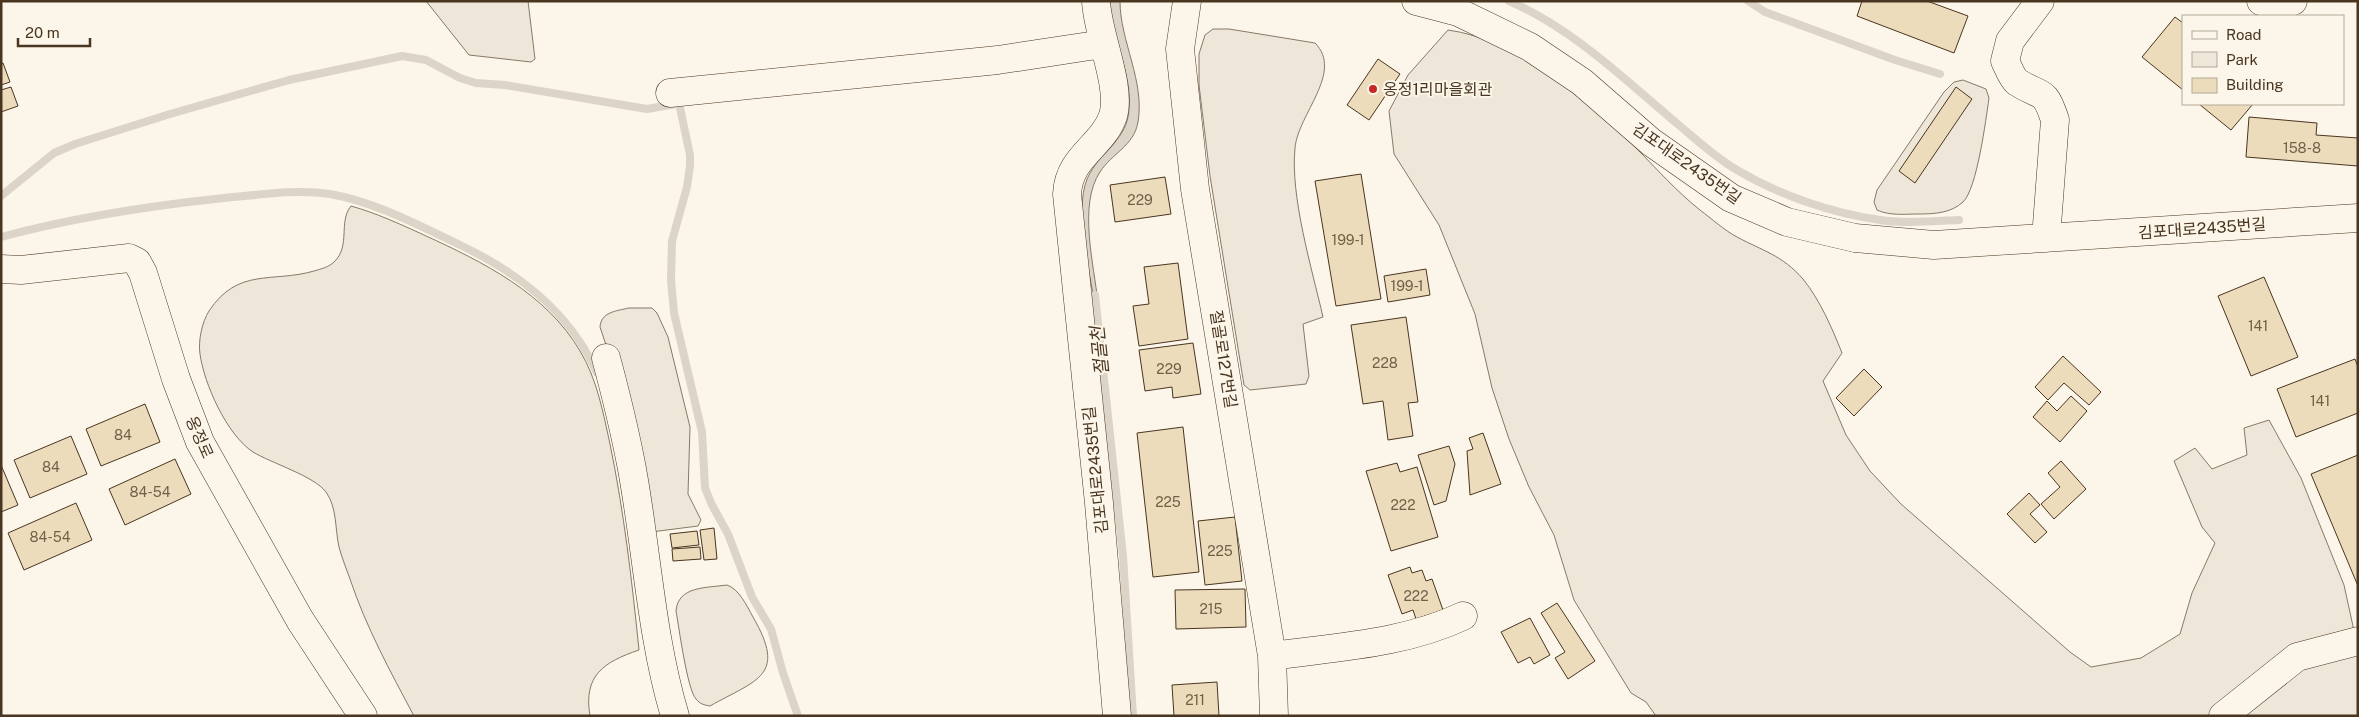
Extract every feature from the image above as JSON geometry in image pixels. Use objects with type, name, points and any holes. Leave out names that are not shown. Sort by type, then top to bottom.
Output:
[{"type":"street","name":"김포대로2435번길","points":[[1096,1],[1103,44],[1113,84],[1113,115],[1105,130],[1073,168],[1068,180],[1067,194],[1099,503],[1117,716]]},
{"type":"street","name":"절골로127번길","points":[[1187,1],[1180,49],[1195,189],[1272,656],[1274,716]]},
{"type":"street","name":"김포대로2435번길","points":[[1416,1],[1458,12],[1530,47],[1582,82],[1651,142],[1731,198],[1787,222],[1855,238],[1934,245],[2358,218]]},
{"type":"street","points":[[2040,1],[2010,41],[2005,61],[2016,81],[2040,92],[2049,101],[2055,120],[2046,238]]},
{"type":"street","points":[[2260,1],[2280,5],[2293,1]]},
{"type":"street","points":[[670,93],[998,60],[1103,44]]},
{"type":"street","name":"옹정로","points":[[1,269],[21,270],[128,258],[137,262],[143,273],[176,379],[200,442],[300,620],[363,716]]},
{"type":"street","points":[[606,358],[620,407],[632,470],[654,622],[675,716]]},
{"type":"street","points":[[1272,656],[1400,638],[1436,629],[1463,616]]},
{"type":"street","points":[[2223,716],[2297,657],[2358,641]]},
{"type":"green space","points":[[426,1],[528,1],[535,59],[531,62],[469,55]]},
{"type":"green space","points":[[1213,29],[1229,29],[1315,43],[1323,54],[1325,67],[1322,80],[1298,135],[1294,167],[1299,210],[1323,317],[1303,324],[1309,376],[1306,384],[1250,390],[1244,385],[1210,176],[1199,85],[1199,54],[1205,35]]},
{"type":"green space","points":[[1448,30],[1474,36],[1499,46],[1549,75],[1616,129],[1691,203],[1732,234],[1772,254],[1795,271],[1809,287],[1820,305],[1842,353],[1823,381],[1846,435],[1870,471],[1901,504],[2070,652],[2091,667],[2141,658],[2180,634],[2192,593],[2215,543],[2202,527],[2174,461],[2195,448],[2212,469],[2247,455],[2244,428],[2269,420],[2301,478],[2344,585],[2358,649],[2358,716],[1656,716],[1646,702],[1631,693],[1574,600],[1554,535],[1529,487],[1509,439],[1492,388],[1475,314],[1439,225],[1394,154],[1389,111],[1408,75]]},
{"type":"green space","points":[[1963,80],[1986,89],[1989,98],[1977,169],[1968,195],[1963,202],[1953,209],[1937,213],[1898,214],[1877,210],[1874,202],[1877,190],[1944,92],[1954,82]]},
{"type":"green space","points":[[351,206],[388,219],[446,245],[511,281],[550,312],[566,330],[586,362],[599,396],[615,470],[627,547],[639,650],[606,665],[593,680],[589,702],[590,716],[414,716],[379,649],[356,597],[340,551],[334,511],[330,498],[320,486],[312,481],[253,452],[243,444],[234,434],[218,408],[206,380],[200,354],[201,332],[209,311],[220,297],[244,282],[314,271],[332,264],[342,249],[345,219]]},
{"type":"green space","points":[[629,308],[652,308],[657,313],[668,337],[690,427],[688,494],[701,520],[698,526],[651,532],[623,396],[600,327],[606,315]]},
{"type":"green space","points":[[727,585],[739,594],[753,617],[763,637],[767,652],[767,664],[762,674],[754,682],[710,706],[699,702],[693,693],[676,611],[678,603],[687,593],[702,588]]},
{"type":"shaded area","points":[[1110,1],[1120,1],[1124,31],[1138,91],[1139,107],[1138,122],[1132,137],[1105,165],[1093,186],[1090,201],[1089,235],[1098,303],[1095,304],[1086,256],[1082,201],[1090,173],[1124,129],[1129,110],[1128,83],[1111,15]]},
{"type":"building","points":[[1862,1],[1927,1],[1968,16],[1954,53],[1857,16]]},
{"type":"building","points":[[2175,17],[2182,22],[2182,89],[2142,57]]},
{"type":"building","name":"옹정1리마을회관","points":[[1378,59],[1400,74],[1369,120],[1347,105]]},
{"type":"building","points":[[3,63],[10,82],[1,85],[1,64]]},
{"type":"building","points":[[11,87],[18,106],[1,112],[1,90]]},
{"type":"building","points":[[1956,87],[1972,99],[1915,183],[1899,171]]},
{"type":"building","points":[[2200,105],[2252,105],[2231,130]]},
{"type":"building","points":[[2249,117],[2317,123],[2316,135],[2358,138],[2358,166],[2246,157]]},
{"type":"building","points":[[1361,174],[1381,299],[1336,306],[1315,181]]},
{"type":"building","points":[[1165,177],[1171,214],[1115,222],[1110,185]]},
{"type":"building","points":[[1178,263],[1188,339],[1139,346],[1133,306],[1149,304],[1144,267]]},
{"type":"building","points":[[1426,269],[1430,295],[1388,302],[1384,276]]},
{"type":"building","points":[[2264,277],[2298,357],[2251,376],[2218,296]]},
{"type":"building","points":[[1406,317],[1418,402],[1408,403],[1413,436],[1388,440],[1383,401],[1363,404],[1351,325]]},
{"type":"building","points":[[1193,343],[1201,394],[1173,398],[1172,387],[1145,391],[1139,350]]},
{"type":"building","points":[[2063,356],[2101,392],[2089,405],[2064,383],[2048,400],[2035,387]]},
{"type":"building","points":[[2355,359],[2358,367],[2358,413],[2296,437],[2277,389]]},
{"type":"building","points":[[1864,369],[1882,387],[1854,416],[1836,398]]},
{"type":"building","points":[[2071,396],[2087,411],[2060,442],[2033,417],[2047,401],[2057,411]]},
{"type":"building","points":[[145,404],[160,442],[101,466],[86,429]]},
{"type":"building","points":[[1183,427],[1199,572],[1153,577],[1137,433]]},
{"type":"building","points":[[1483,433],[1501,484],[1470,495],[1467,451],[1473,449],[1469,438]]},
{"type":"building","points":[[71,436],[87,474],[30,498],[14,460]]},
{"type":"building","points":[[1449,446],[1455,464],[1446,501],[1434,505],[1418,455]]},
{"type":"building","points":[[2358,455],[2358,586],[2311,474]]},
{"type":"building","points":[[175,459],[191,494],[125,525],[109,489]]},
{"type":"building","points":[[2061,461],[2086,489],[2054,519],[2041,504],[2060,487],[2048,473]]},
{"type":"building","points":[[1397,463],[1400,472],[1417,467],[1438,537],[1391,551],[1366,471]]},
{"type":"building","points":[[1,465],[18,505],[1,512]]},
{"type":"building","points":[[2029,493],[2040,505],[2030,514],[2047,532],[2035,543],[2007,514]]},
{"type":"building","points":[[76,503],[92,540],[24,570],[8,533]]},
{"type":"building","points":[[1235,517],[1242,581],[1205,585],[1198,521]]},
{"type":"building","points":[[714,528],[717,559],[704,560],[700,530]]},
{"type":"building","points":[[697,531],[699,545],[672,548],[670,534]]},
{"type":"building","points":[[700,547],[701,559],[673,561],[672,549]]},
{"type":"building","points":[[1410,567],[1412,573],[1422,570],[1426,581],[1432,579],[1443,610],[1416,619],[1413,610],[1402,614],[1388,575]]},
{"type":"building","points":[[1245,589],[1246,627],[1176,629],[1175,590]]},
{"type":"building","points":[[1557,603],[1595,661],[1568,679],[1555,658],[1565,652],[1541,613]]},
{"type":"building","points":[[1530,618],[1550,655],[1534,664],[1530,657],[1518,663],[1501,632]]},
{"type":"building","points":[[1217,682],[1219,716],[1174,716],[1172,685]]},
{"type":"waterway","points":[[1509,1],[1556,26],[1578,41],[1714,155],[1753,179],[1806,202],[1862,217],[1900,222],[1959,220]]},
{"type":"waterway","points":[[1748,1],[1765,12],[1895,60],[1940,74]]},
{"type":"waterway","points":[[1,196],[54,153],[75,144],[170,114],[289,80],[402,56],[426,60],[460,78],[476,83],[505,85],[647,109],[676,104]]},
{"type":"waterway","points":[[679,103],[690,155],[690,166],[687,187],[672,241],[671,280],[674,313],[702,432],[705,488],[728,534],[752,597],[771,629],[783,673],[798,716]]},
{"type":"waterway","points":[[1,237],[84,218],[196,201],[290,192],[330,194],[380,208],[482,256],[502,268],[522,282],[557,313],[586,351],[597,373]]},
{"type":"waterway","name":"절골천","points":[[1095,295],[1123,556],[1133,716]]},
{"type":"place","name":"옹정1리마을회관","points":[[1373,89]]}]
